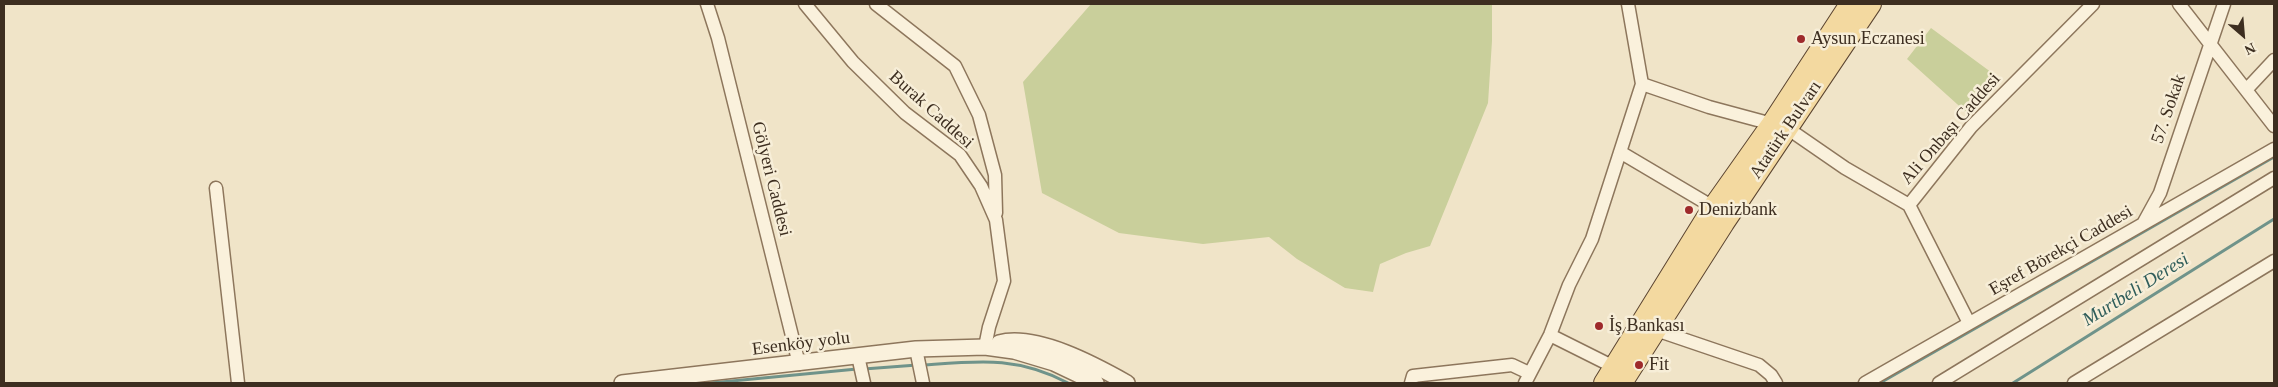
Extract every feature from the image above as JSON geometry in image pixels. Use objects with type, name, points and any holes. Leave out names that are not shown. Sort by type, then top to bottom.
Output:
[{"type":"main road","name":"Atatürk Bulvarı","points":[[1613,378],[1656,330],[1779,127],[1850,4]]},
{"type":"main road","name":"Atatürk Bulvarı","points":[[1613,378],[1713,207],[1779,127],[1871,4]]},
{"type":"street","name":"Gölyeri Caddesi","points":[[707,4],[718,38],[799,364]]},
{"type":"street","name":"Burak Caddesi","points":[[805,4],[853,62],[905,113],[960,155],[981,186],[996,220],[1004,281],[985,346]]},
{"type":"street","points":[[876,4],[955,66],[979,114],[995,175],[996,220]]},
{"type":"street","points":[[1411,383],[1414,376],[1512,365],[1527,378],[1550,335],[1569,285],[1592,239],[1642,84],[1628,4]]},
{"type":"street","name":"Ali Onbaşı Caddesi","points":[[1970,323],[1909,205],[1971,127],[2093,4]]},
{"type":"street","points":[[2178,4],[2274,126]]},
{"type":"street","name":"57. Sokak","points":[[2144,224],[2160,193],[2224,4]]},
{"type":"street","points":[[2246,90],[2274,60]]},
{"type":"street","points":[[1642,84],[1779,127],[1909,205]]},
{"type":"street","name":"Eşref Börekçi Caddesi","points":[[1865,383],[2274,149]]},
{"type":"street","points":[[1620,152],[1713,207]]},
{"type":"street","points":[[1938,383],[2274,178]]},
{"type":"street","points":[[216,188],[238,383]]},
{"type":"street","points":[[2074,383],[2274,261]]},
{"type":"street","points":[[1656,330],[1759,365],[1771,375],[1776,383]]},
{"type":"street","points":[[1550,335],[1613,378]]},
{"type":"street","points":[[985,346],[1007,341],[1031,342],[1062,352],[1127,383]]},
{"type":"street","name":"Esenköy yolu","points":[[622,383],[799,364],[861,369],[985,346]]},
{"type":"street","points":[[985,346],[1014,351],[1054,363],[1096,383]]},
{"type":"street","points":[[917,360],[924,383]]},
{"type":"green space","points":[[1091,4],[1492,4],[1488,103],[1430,246],[1406,253],[1380,264],[1373,292],[1345,288],[1297,259],[1269,237],[1203,244],[1119,233],[1042,193],[1023,82]]},
{"type":"green space","points":[[1931,28],[1999,78],[1967,113],[1907,59]]},
{"type":"waterway","points":[[1880,383],[2274,157]]},
{"type":"waterway","name":"Murtbeli Deresi","points":[[2013,383],[2274,219]]},
{"type":"waterway","points":[[924,365],[963,362],[1015,364],[1049,374],[1068,383]]},
{"type":"waterway","points":[[864,369],[917,365]]},
{"type":"waterway","points":[[711,383],[857,369]]},
{"type":"place","name":"Aysun Eczanesi","points":[[1801,39]]},
{"type":"place","name":"Denizbank","points":[[1689,210]]},
{"type":"place","name":"İş Bankası","points":[[1599,326]]},
{"type":"place","name":"Fit","points":[[1639,365]]}]
